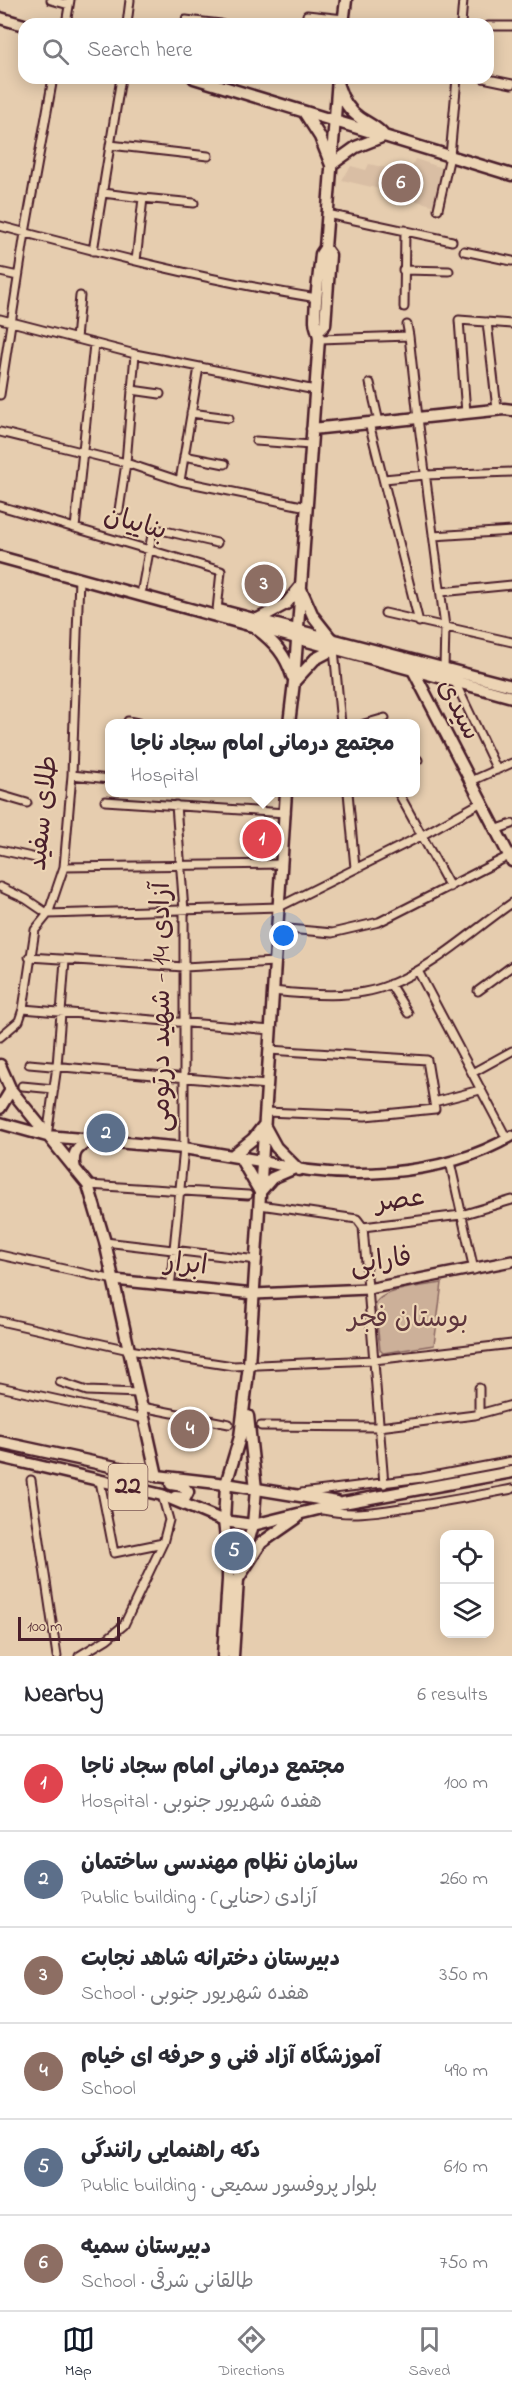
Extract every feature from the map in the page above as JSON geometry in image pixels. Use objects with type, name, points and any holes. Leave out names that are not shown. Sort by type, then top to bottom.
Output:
[{"type":"main road","points":[[344,18],[346,0]]},
{"type":"main road","points":[[0,18],[18,24]]},
{"type":"main road","points":[[213,84],[512,175]]},
{"type":"main road","points":[[289,719],[319,335],[315,324],[321,254],[325,248],[337,84]]},
{"type":"main road","points":[[338,84],[348,108],[380,130],[384,136]]},
{"type":"main road","points":[[304,112],[320,137],[331,165]]},
{"type":"main road","points":[[331,165],[356,147],[384,136]]},
{"type":"main road","points":[[319,335],[325,325],[330,255],[325,248]]},
{"type":"main road","points":[[312,429],[497,409],[512,410]]},
{"type":"main road","points":[[0,551],[217,610],[257,624],[282,651],[290,666],[294,682]]},
{"type":"main road","points":[[0,557],[415,667],[512,686]]},
{"type":"main road","points":[[257,624],[277,611],[294,596],[300,587]]},
{"type":"main road","points":[[300,587],[313,616],[333,644]]},
{"type":"main road","points":[[294,682],[307,665],[333,644]]},
{"type":"main road","name":"سیدی","points":[[415,667],[469,782],[511,859]]},
{"type":"main road","points":[[436,670],[455,682],[512,697]]},
{"type":"main road","points":[[223,1656],[228,1557],[224,1521],[226,1484],[240,1437],[249,1365],[286,797]]},
{"type":"main road","points":[[0,1065],[47,1136],[88,1185],[105,1242],[157,1476]]},
{"type":"main road","points":[[0,1108],[16,1088]]},
{"type":"main road","points":[[0,1123],[47,1136],[184,1148],[261,1161]]},
{"type":"main road","points":[[233,1155],[253,1139],[264,1125]]},
{"type":"main road","points":[[260,1192],[272,1178],[296,1170],[276,1147],[264,1125]]},
{"type":"main road","points":[[75,1170],[74,1155],[78,1148],[92,1140]]},
{"type":"main road","points":[[233,1155],[260,1192]]},
{"type":"main road","points":[[233,1656],[238,1579],[253,1525],[255,1489],[249,1437],[247,1384]]},
{"type":"main road","points":[[0,1442],[157,1476],[226,1484],[343,1503]]},
{"type":"main road","name":"22","points":[[0,1458],[165,1496],[224,1521],[253,1525],[343,1503],[512,1472]]},
{"type":"main road","points":[[101,1465],[135,1478],[183,1486],[189,1492],[185,1498],[165,1496]]},
{"type":"main road","points":[[238,1579],[261,1543],[306,1512]]},
{"type":"street","points":[[51,0],[70,2],[67,18]]},
{"type":"street","points":[[128,18],[130,0]]},
{"type":"street","points":[[462,18],[463,0]]},
{"type":"street","points":[[307,15],[323,18]]},
{"type":"street","points":[[494,26],[512,26]]},
{"type":"street","points":[[494,80],[512,84]]},
{"type":"street","points":[[0,395],[25,233],[53,84]]},
{"type":"street","points":[[93,251],[120,84]]},
{"type":"street","points":[[438,209],[450,156],[456,84]]},
{"type":"street","points":[[110,145],[208,156]]},
{"type":"street","points":[[103,193],[194,204]]},
{"type":"street","points":[[136,261],[143,198]]},
{"type":"street","points":[[327,214],[452,241]]},
{"type":"street","points":[[0,226],[93,251],[240,285],[317,298]]},
{"type":"street","points":[[404,307],[405,230]]},
{"type":"street","points":[[464,251],[512,261]]},
{"type":"street","points":[[403,270],[449,271]]},
{"type":"street","points":[[0,272],[18,276]]},
{"type":"street","points":[[76,339],[80,296]]},
{"type":"street","points":[[0,319],[135,354],[315,390]]},
{"type":"street","points":[[466,413],[459,321],[512,324]]},
{"type":"street","points":[[487,322],[497,409]]},
{"type":"street","points":[[407,325],[445,627],[436,670]]},
{"type":"street","points":[[319,335],[409,336]]},
{"type":"street","points":[[75,528],[94,344]]},
{"type":"street","points":[[119,510],[126,463],[135,354]]},
{"type":"street","points":[[180,481],[199,367]]},
{"type":"street","points":[[370,383],[374,423],[384,479],[419,622]]},
{"type":"street","points":[[132,390],[160,394]]},
{"type":"street","points":[[191,413],[230,418]]},
{"type":"street","points":[[0,432],[126,463],[180,481],[307,507]]},
{"type":"street","points":[[256,441],[311,445]]},
{"type":"street","points":[[184,456],[225,464]]},
{"type":"street","points":[[384,479],[512,472]]},
{"type":"street","name":"بناییان","points":[[0,506],[221,572],[217,610]]},
{"type":"street","points":[[142,589],[154,531],[161,530],[217,543]]},
{"type":"street","points":[[433,536],[512,531]]},
{"type":"street","name":"طلای سفید","points":[[23,1009],[29,957],[35,930],[48,914],[64,867],[72,775],[79,578]]},
{"type":"street","points":[[441,592],[512,585]]},
{"type":"street","points":[[385,613],[512,642]]},
{"type":"street","points":[[333,644],[341,719]]},
{"type":"street","points":[[455,682],[497,770]]},
{"type":"street","points":[[381,719],[385,718]]},
{"type":"street","points":[[469,782],[512,763]]},
{"type":"street","points":[[72,775],[105,779]]},
{"type":"street","points":[[0,795],[27,803]]},
{"type":"street","points":[[350,797],[355,868]]},
{"type":"street","points":[[401,797],[450,887]]},
{"type":"street","points":[[105,801],[286,813]]},
{"type":"street","points":[[0,887],[26,899],[48,914],[279,907],[421,836],[480,802]]},
{"type":"street","name":"آزادی 14 - شهید درتومی","points":[[171,1279],[184,1148],[184,911],[176,805]]},
{"type":"street","points":[[495,830],[512,824]]},
{"type":"street","points":[[0,850],[36,858]]},
{"type":"street","points":[[278,928],[332,933],[379,922],[511,859]]},
{"type":"street","points":[[64,867],[282,864]]},
{"type":"street","points":[[273,991],[343,994],[390,984],[418,971],[512,903]]},
{"type":"street","points":[[29,957],[184,967],[275,962]]},
{"type":"street","points":[[47,1136],[57,1066],[65,960]]},
{"type":"street","points":[[478,991],[512,966]]},
{"type":"street","points":[[261,1161],[296,1170],[329,1173],[367,1172],[450,1162],[509,1138],[480,1090],[418,971]]},
{"type":"street","points":[[390,984],[408,1013]]},
{"type":"street","points":[[0,1037],[19,1021],[23,1009],[271,1030]]},
{"type":"street","points":[[265,1112],[365,1116],[435,1109],[427,1060],[269,1050]]},
{"type":"street","points":[[472,1073],[512,1051]]},
{"type":"street","points":[[29,1064],[267,1085]]},
{"type":"street","points":[[16,1088],[54,1089]]},
{"type":"street","points":[[434,1102],[480,1090]]},
{"type":"street","points":[[450,1162],[474,1270]]},
{"type":"street","points":[[88,1185],[249,1195]]},
{"type":"street","name":"عصر","points":[[260,1205],[357,1219],[363,1227],[461,1215],[512,1200]]},
{"type":"street","points":[[363,1227],[384,1484]]},
{"type":"street","points":[[105,1242],[257,1260]]},
{"type":"street","points":[[0,1256],[114,1280]]},
{"type":"street","name":"فارابی","points":[[254,1294],[368,1290],[512,1261]]},
{"type":"street","name":"ابرار","points":[[114,1280],[254,1294]]},
{"type":"street","points":[[0,1321],[129,1350],[233,1366],[374,1360],[512,1344]]},
{"type":"street","points":[[60,1382],[87,1391],[139,1393]]},
{"type":"street","points":[[0,1387],[144,1419]]},
{"type":"street","points":[[479,1388],[479,1414]]},
{"type":"street","points":[[261,1426],[379,1427],[479,1414],[512,1405]]},
{"type":"street","points":[[142,1407],[229,1424]]},
{"type":"street","points":[[291,1494],[384,1484],[512,1461]]},
{"type":"street","points":[[31,1480],[57,1656]]},
{"type":"street","points":[[100,1481],[114,1552],[163,1543]]},
{"type":"street","points":[[317,1509],[340,1514],[362,1514],[512,1489]]},
{"type":"street","points":[[79,1656],[107,1640],[124,1625],[163,1543],[169,1520],[165,1496]]},
{"type":"shaded area","points":[[415,159],[452,171],[443,208],[342,180],[351,166],[366,170],[369,164],[409,173]]},
{"type":"green space","name":"بوستان فجر","points":[[442,1283],[434,1345],[383,1353],[380,1350],[375,1304],[379,1299],[395,1291]]},
{"type":"place","name":"دبیرستان سمیه","points":[[401,183]]},
{"type":"place","name":"دبیرستان دخترانه شاهد نجابت","points":[[264,584]]},
{"type":"place","name":"مجتمع درمانی امام سجاد ناجا","points":[[262,839]]},
{"type":"place","name":"سازمان نظام مهندسی ساختمان","points":[[106,1133]]},
{"type":"place","name":"آموزشگاه آزاد فنی و حرفه ای خیام","points":[[190,1429]]},
{"type":"place","name":"دکه راهنمایی رانندگی","points":[[234,1551]]}]
